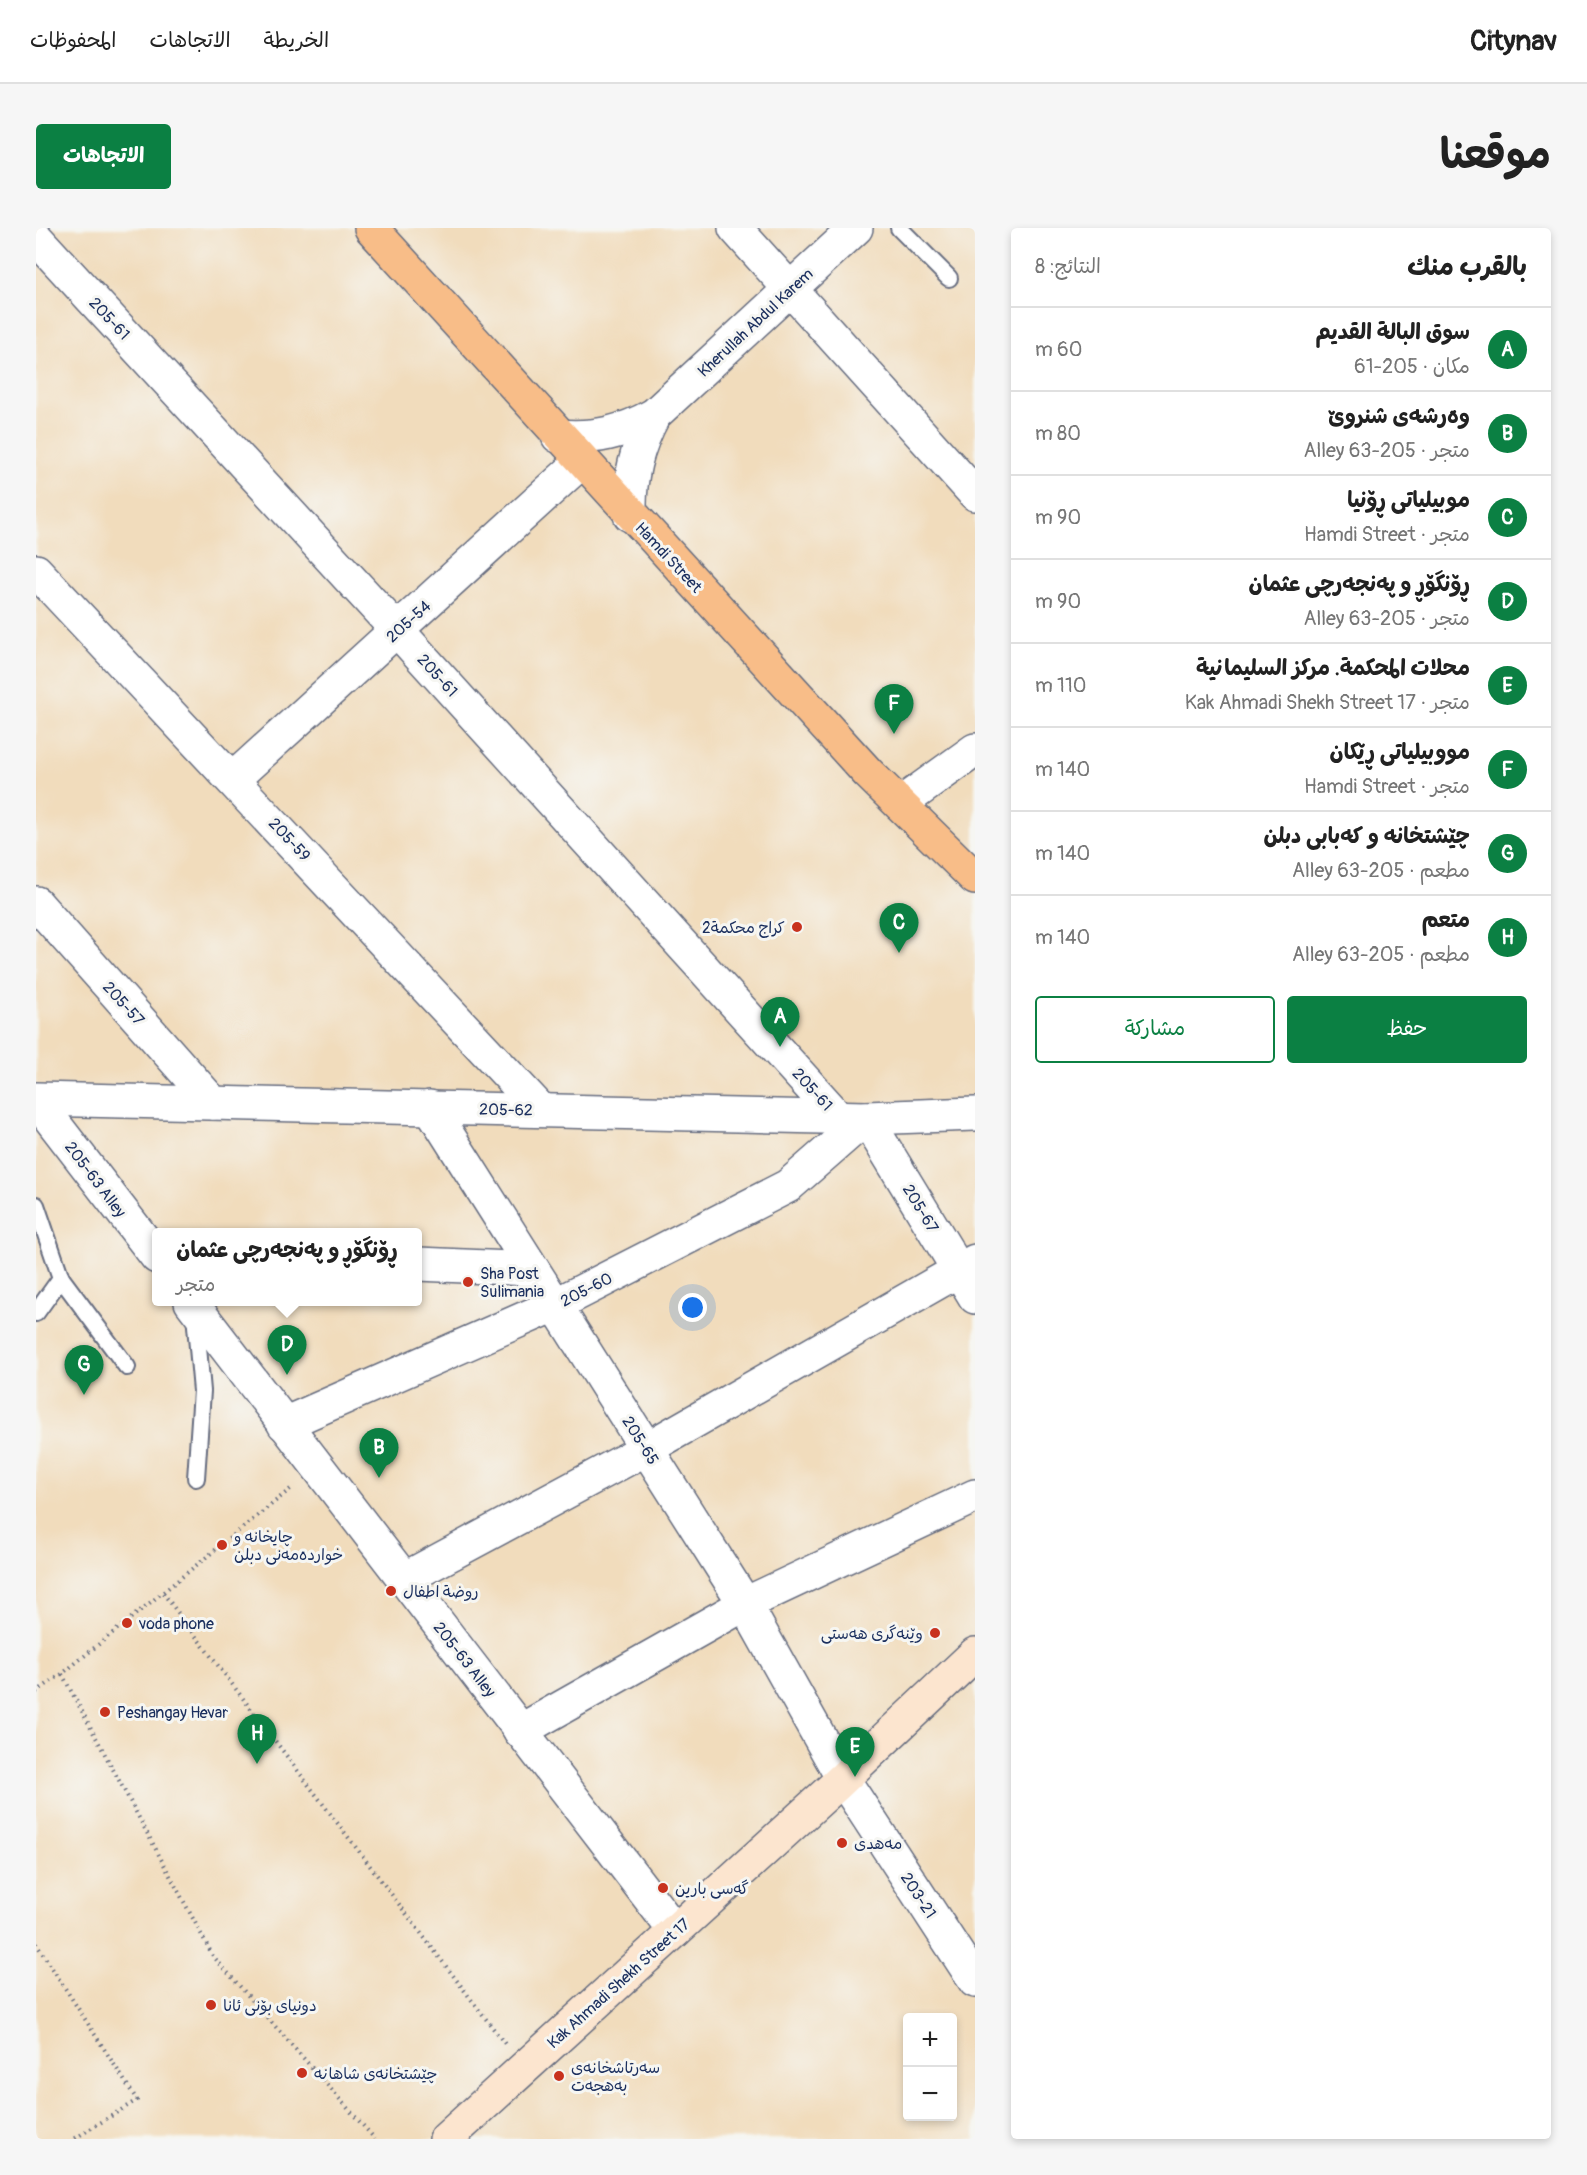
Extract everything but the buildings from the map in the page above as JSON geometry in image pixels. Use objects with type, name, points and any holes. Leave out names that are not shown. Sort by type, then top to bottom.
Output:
[{"type":"main road","name":"Hamdi Street","points":[[370,228],[630,515],[900,804],[975,878]]},
{"type":"main road","name":"Kak Ahmadi Shekh Street 17","points":[[446,2139],[843,1779],[975,1654]]},
{"type":"street","points":[[735,228],[975,494]]},
{"type":"street","name":"Kherullah Abdul Karem","points":[[654,415],[856,228]]},
{"type":"street","name":"205-61","points":[[36,238],[397,630],[852,1117]]},
{"type":"street","points":[[558,436],[583,438],[608,435],[632,428],[654,415]]},
{"type":"street","points":[[630,515],[629,489],[633,463],[654,415]]},
{"type":"street","name":"205-54","points":[[233,779],[581,462]]},
{"type":"street","name":"205-59","points":[[36,571],[541,1110]]},
{"type":"street","points":[[900,804],[975,750]]},
{"type":"street","name":"205-57","points":[[36,903],[213,1103]]},
{"type":"street","name":"205-62","points":[[36,1100],[852,1117],[975,1114]]},
{"type":"street","name":"205-63 Alley","points":[[36,1100],[152,1250]]},
{"type":"street","name":"205-65","points":[[430,1107],[744,1604],[843,1779]]},
{"type":"street","name":"205-67","points":[[852,1117],[970,1276]]},
{"type":"street","name":"205-60","points":[[284,1424],[555,1305],[788,1186],[852,1117]]},
{"type":"street","points":[[422,1264],[532,1269]]},
{"type":"street","points":[[404,1580],[970,1276]]},
{"type":"street","name":"205-63 Alley","points":[[194,1306],[675,1931]]},
{"type":"street","points":[[520,1731],[744,1604],[975,1496]]},
{"type":"street","name":"203-21","points":[[843,1779],[975,1981]]},
{"type":"lane","points":[[899,228],[949,278]]},
{"type":"lane","points":[[36,1205],[61,1278],[127,1367]]},
{"type":"lane","points":[[36,1313],[61,1278]]},
{"type":"lane","points":[[192,1306],[202,1391],[196,1478]]},
{"type":"path","points":[[36,1692],[62,1674],[318,1467]]},
{"type":"path","points":[[163,1593],[524,2068]]},
{"type":"path","points":[[62,1674],[213,1956],[375,2139]]},
{"type":"path","points":[[36,1943],[137,2100],[74,2139]]},
{"type":"place","name":"مووبیلیاتی ڕێکان","points":[[894,734]]},
{"type":"place","name":"كراج محكمة2","points":[[797,927]]},
{"type":"place","name":"موبیلیاتی ڕۆنیا","points":[[899,953]]},
{"type":"place","name":"سوق البالة القديم","points":[[780,1047]]},
{"type":"place","name":"Sha Post Sulimania","points":[[468,1282]]},
{"type":"place","name":"ڕۆنگۆڕ و پە‌نجە‌رچی عثمان","points":[[287,1375]]},
{"type":"place","name":"چێشتخانە‌ و كە‌بابی دبلن","points":[[84,1395]]},
{"type":"place","name":"وە‌رشە‌ی شنروێ","points":[[379,1478]]},
{"type":"place","name":"چایخانە‌ و خواردە‌مە‌نی دبلن","points":[[222,1545]]},
{"type":"place","name":"روضة اطفال","points":[[391,1591]]},
{"type":"place","name":"voda phone","points":[[127,1623]]},
{"type":"place","name":"وێنەگری هەستی","points":[[935,1633]]},
{"type":"place","name":"Peshangay Hevar","points":[[105,1712]]},
{"type":"place","name":"متعم","points":[[257,1764]]},
{"type":"place","name":"محلات المحكمة. مركز السليمانية","points":[[855,1777]]},
{"type":"place","name":"مەهدی","points":[[842,1843]]},
{"type":"place","name":"گەسی بارین","points":[[663,1888]]},
{"type":"place","name":"دونیای بۆنی ئانا","points":[[211,2005]]},
{"type":"place","name":"چێشتخانەی شاهانە","points":[[302,2073]]},
{"type":"place","name":"سەرتاشخانەی بەهجەت","points":[[559,2076]]}]
